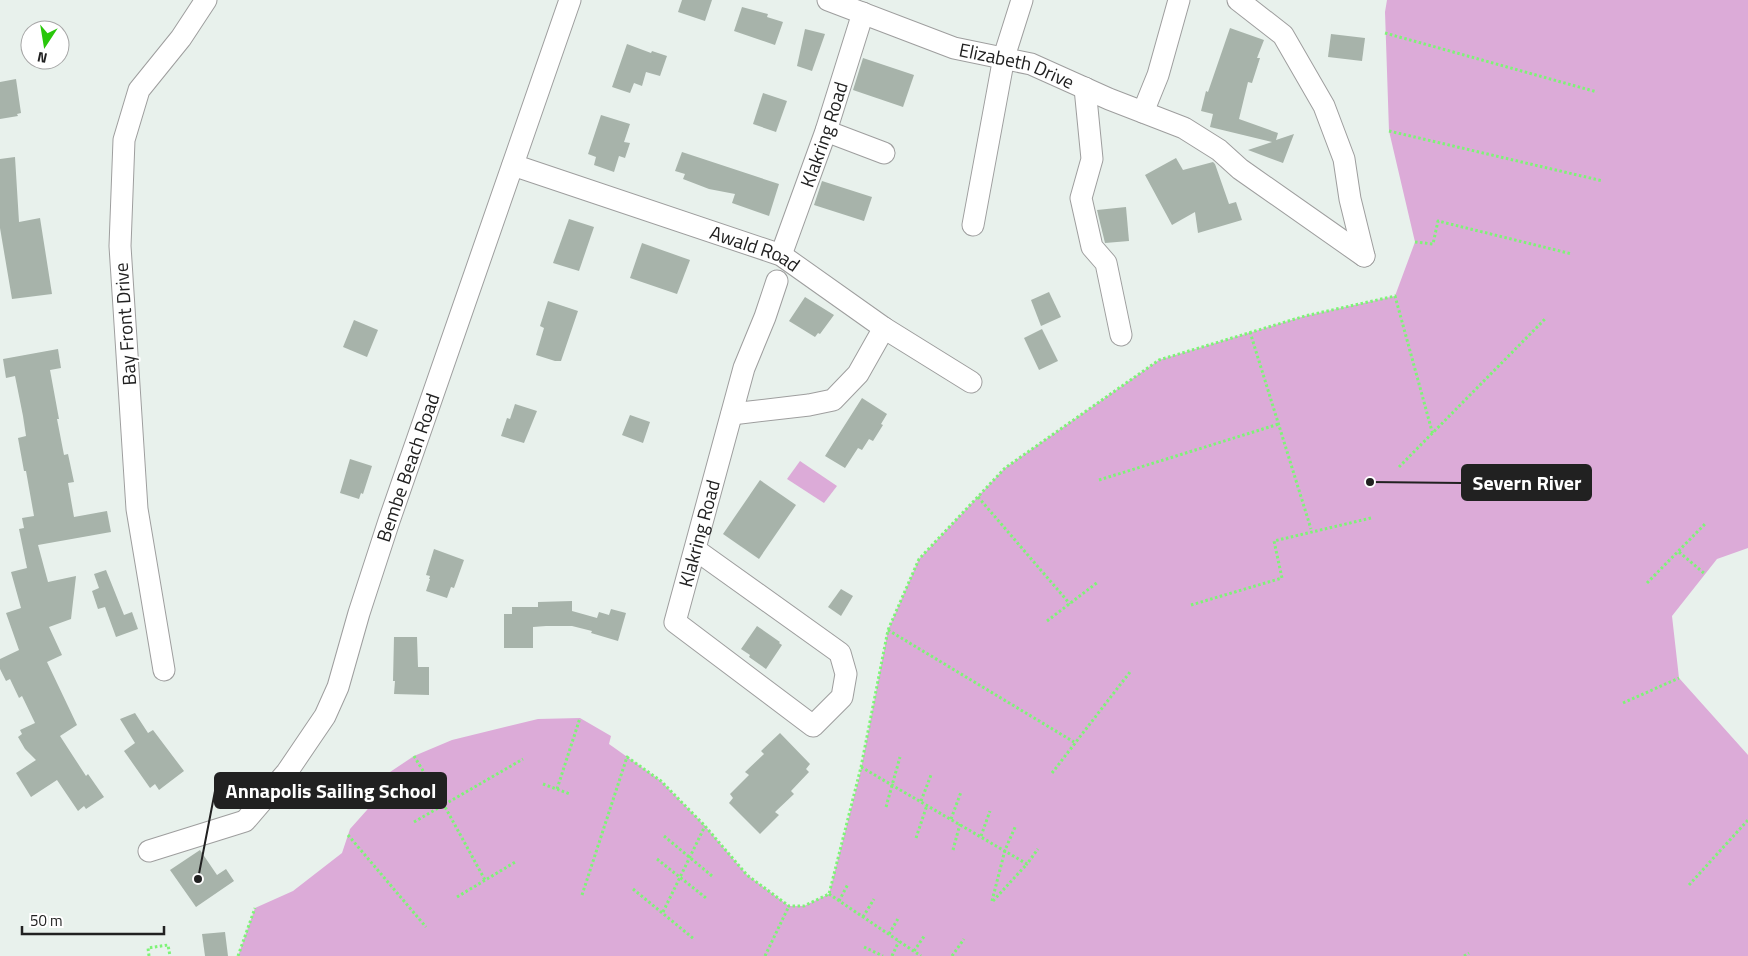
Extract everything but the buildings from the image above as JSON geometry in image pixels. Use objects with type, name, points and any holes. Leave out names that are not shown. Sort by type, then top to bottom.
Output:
[{"type":"street","name":"Bay Front Drive","points":[[164,670],[137,499],[120,246],[124,140],[140,90],[181,38],[206,0]]},
{"type":"street","name":"Bembe Beach Road","points":[[149,850],[245,821],[287,772],[324,716],[338,687],[359,613],[389,521],[570,0]]},
{"type":"street","name":"Elizabeth Drive","points":[[828,0],[954,48],[1031,64],[1184,128],[1219,150],[1240,169],[1364,256],[1350,198],[1344,159],[1324,106],[1283,35],[1238,0]]},
{"type":"street","points":[[973,225],[1004,57],[1022,0]]},
{"type":"street","points":[[1143,112],[1158,74],[1179,0]]},
{"type":"street","name":"Klakring Road","points":[[781,256],[826,131],[863,13]]},
{"type":"street","points":[[1085,88],[1092,159],[1082,198],[1092,247],[1106,263],[1121,335]]},
{"type":"street","points":[[826,131],[884,153]]},
{"type":"street","name":"Awald Road","points":[[513,165],[781,256],[884,328],[971,382]]},
{"type":"street","name":"Klakring Road","points":[[696,550],[840,653],[846,674],[842,697],[813,726],[675,622],[744,368],[765,317],[777,281]]},
{"type":"street","points":[[732,414],[808,405],[833,400],[858,374],[884,328]]},
{"type":"path","points":[[1385,33],[1597,92]]},
{"type":"path","points":[[1389,131],[1603,181]]},
{"type":"path","points":[[1415,242],[1433,244],[1438,221],[1572,254]]},
{"type":"path","points":[[829,894],[861,767],[888,630],[920,559],[1005,468],[1159,360],[1305,316],[1395,296],[1433,435]]},
{"type":"path","points":[[1399,467],[1545,319]]},
{"type":"path","points":[[1250,332],[1311,529]]},
{"type":"path","points":[[1099,480],[1279,424]]},
{"type":"path","points":[[978,497],[1070,604]]},
{"type":"path","points":[[1191,604],[1282,578],[1274,542],[1371,518]]},
{"type":"path","points":[[1647,583],[1704,524]]},
{"type":"path","points":[[1678,552],[1705,574]]},
{"type":"path","points":[[1047,621],[1098,582]]},
{"type":"path","points":[[888,630],[1074,742]]},
{"type":"path","points":[[1052,772],[1130,672]]},
{"type":"path","points":[[1623,703],[1679,678]]},
{"type":"path","points":[[557,789],[580,718]]},
{"type":"path","points":[[414,756],[444,805],[485,880]]},
{"type":"path","points":[[582,895],[627,757],[661,781],[705,826],[747,876],[789,906],[804,906],[829,894]]},
{"type":"path","points":[[886,807],[900,757]]},
{"type":"path","points":[[414,822],[523,759]]},
{"type":"path","points":[[861,767],[1027,864]]},
{"type":"path","points":[[921,801],[931,775]]},
{"type":"path","points":[[543,784],[570,794]]},
{"type":"path","points":[[404,807],[433,789]]},
{"type":"path","points":[[951,819],[961,792]]},
{"type":"path","points":[[916,838],[927,805]]},
{"type":"path","points":[[981,836],[990,811]]},
{"type":"path","points":[[1689,886],[1748,820]]},
{"type":"path","points":[[953,850],[960,824]]},
{"type":"path","points":[[1016,825],[1005,850],[992,902],[1027,864],[1038,849]]},
{"type":"path","points":[[663,912],[705,826]]},
{"type":"path","points":[[348,836],[426,927]]},
{"type":"path","points":[[664,836],[712,876]]},
{"type":"path","points":[[657,859],[706,898]]},
{"type":"path","points":[[457,897],[517,861]]},
{"type":"path","points":[[839,900],[848,884]]},
{"type":"path","points":[[633,889],[694,939]]},
{"type":"path","points":[[829,894],[921,956]]},
{"type":"path","points":[[863,916],[874,899]]},
{"type":"path","points":[[765,956],[789,906]]},
{"type":"path","points":[[238,956],[255,908]]},
{"type":"path","points":[[889,934],[899,918]]},
{"type":"path","points":[[914,951],[925,935]]},
{"type":"path","points":[[952,956],[964,939]]},
{"type":"path","points":[[892,956],[900,941]]},
{"type":"path","points":[[149,956],[148,948],[168,945],[170,956]]},
{"type":"path","points":[[864,947],[883,956]]},
{"type":"path","points":[[1464,956],[1469,953]]},
{"type":"shaded area","points":[[1387,0],[1748,0],[1748,548],[1717,559],[1672,616],[1679,678],[1748,755],[1748,956],[238,956],[255,908],[293,891],[342,853],[350,829],[383,792],[387,774],[414,756],[452,740],[538,719],[580,718],[611,736],[609,744],[661,781],[705,826],[747,875],[789,906],[804,906],[829,894],[860,774],[888,630],[919,559],[1005,468],[1159,360],[1305,316],[1395,296],[1415,242],[1389,131],[1385,12]]},
{"type":"shaded area","points":[[800,461],[837,486],[824,503],[787,479]]},
{"type":"place","name":"Severn River","points":[[1370,482]]},
{"type":"place","name":"Annapolis Sailing School","points":[[198,879]]}]
